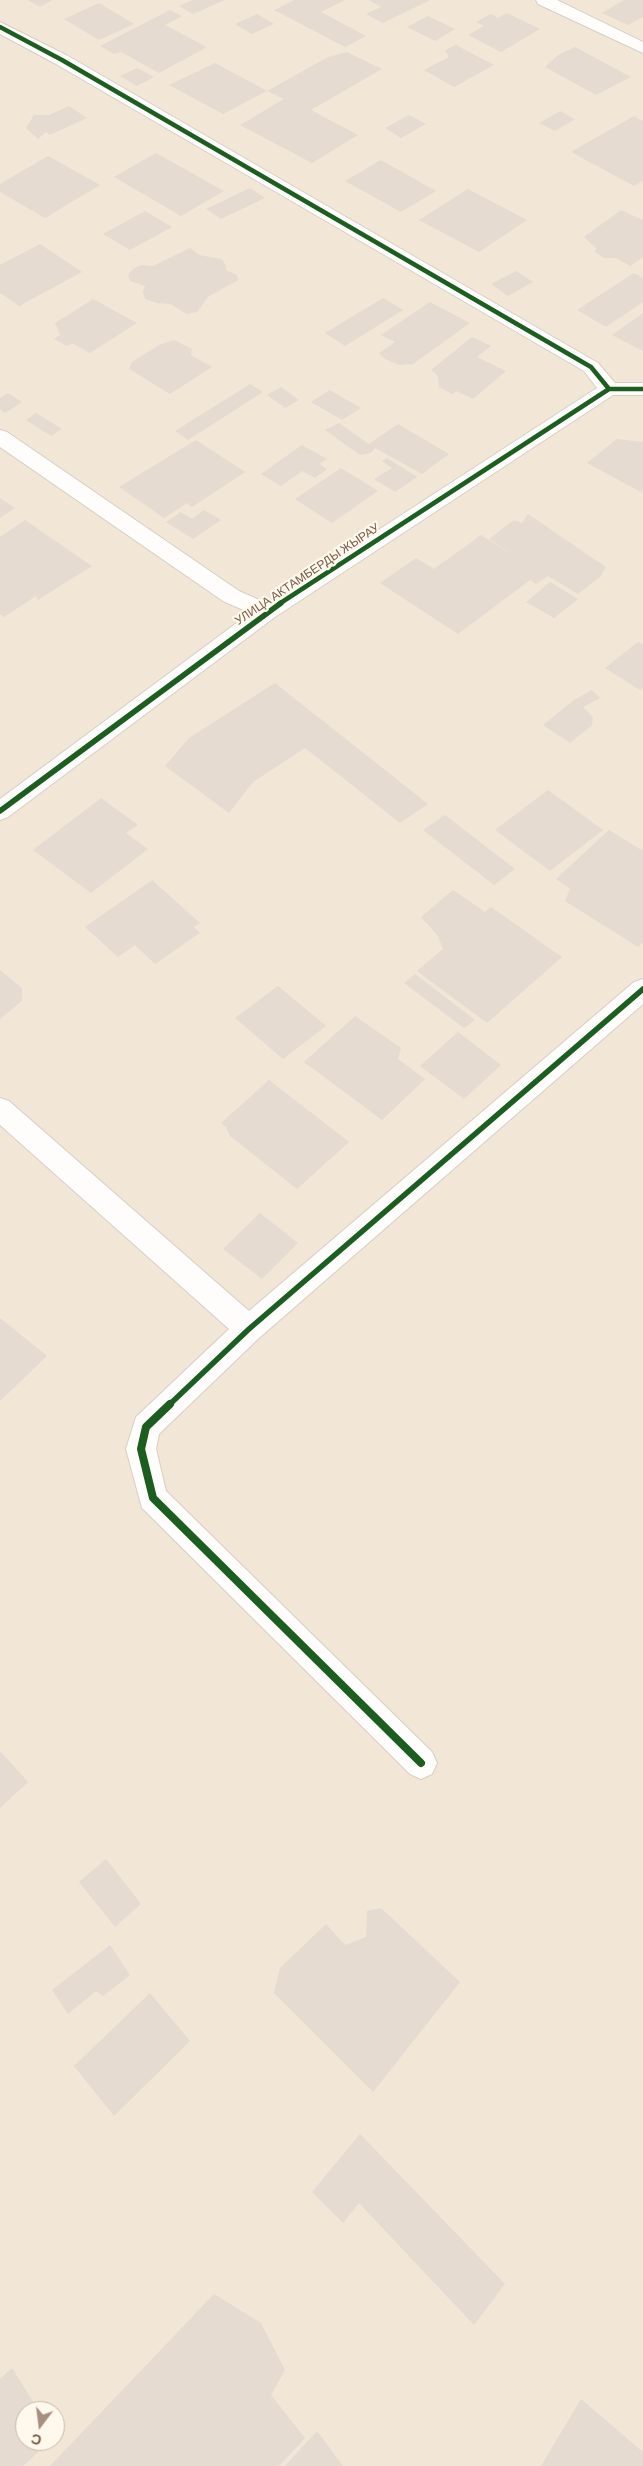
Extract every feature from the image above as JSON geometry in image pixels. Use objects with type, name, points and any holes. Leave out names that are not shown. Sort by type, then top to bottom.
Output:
[{"type":"street","points":[[544,0],[643,48]]},
{"type":"street","points":[[0,26],[62,60],[591,367],[609,389],[643,390]]},
{"type":"street","name":"УЛИЦА АКТАМБЕРДЫ ЖЫРАУ","points":[[0,810],[267,612],[609,389]]},
{"type":"street","points":[[0,437],[231,596],[267,612]]},
{"type":"street","points":[[421,1763],[153,1498],[141,1449],[146,1427],[249,1329],[643,989]]},
{"type":"street","points":[[0,1109],[249,1329]]},
{"type":"shaded area","points":[[0,0],[643,0],[643,2466],[0,2466]]},
{"type":"building","points":[[27,0],[53,0],[40,7]]},
{"type":"building","points":[[193,0],[225,0],[193,14],[179,6]]},
{"type":"building","points":[[294,0],[345,0],[321,12],[366,36],[345,47],[274,10]]},
{"type":"building","points":[[369,0],[430,0],[383,23],[366,14],[381,7]]},
{"type":"building","points":[[624,0],[643,0],[643,17],[628,25],[602,13]]},
{"type":"building","points":[[99,3],[134,24],[99,40],[64,19]]},
{"type":"building","points":[[170,10],[182,16],[165,25],[207,47],[159,73],[121,52],[114,54],[100,46]]},
{"type":"building","points":[[507,13],[540,29],[501,52],[468,35],[484,26],[476,22],[491,14],[498,18]]},
{"type":"building","points":[[257,14],[274,24],[252,34],[235,24]]},
{"type":"building","points":[[428,16],[455,29],[435,41],[407,27]]},
{"type":"building","points":[[456,45],[494,65],[454,87],[424,70],[449,57],[445,50]]},
{"type":"building","points":[[575,47],[631,77],[596,95],[545,67],[558,55]]},
{"type":"building","points":[[347,52],[382,69],[311,110],[358,135],[312,163],[240,125],[284,99],[267,91],[328,57]]},
{"type":"building","points":[[215,63],[267,91],[223,114],[169,85]]},
{"type":"building","points":[[137,68],[154,77],[137,86],[120,76]]},
{"type":"building","points":[[69,106],[87,118],[50,135],[46,132],[38,139],[26,128],[34,115],[49,115]]},
{"type":"building","points":[[560,111],[575,119],[555,131],[539,123]]},
{"type":"building","points":[[409,115],[426,124],[401,138],[385,128]]},
{"type":"building","points":[[634,116],[643,121],[643,181],[634,186],[571,152]]},
{"type":"building","points":[[156,153],[224,191],[181,216],[114,177]]},
{"type":"building","points":[[48,156],[100,185],[45,218],[0,192],[0,184]]},
{"type":"building","points":[[381,160],[436,191],[401,212],[345,181]]},
{"type":"building","points":[[250,188],[265,198],[221,219],[206,209]]},
{"type":"building","points":[[468,189],[527,220],[479,252],[419,220]]},
{"type":"building","points":[[621,210],[643,220],[643,257],[630,266],[616,258],[604,258],[595,252],[596,248],[584,237]]},
{"type":"building","points":[[145,211],[172,227],[130,250],[103,234]]},
{"type":"building","points":[[40,244],[82,272],[19,306],[0,293],[0,265]]},
{"type":"building","points":[[190,248],[199,255],[221,259],[226,265],[226,270],[237,275],[238,280],[208,297],[197,312],[186,314],[171,304],[157,303],[145,299],[143,291],[145,286],[130,281],[128,275],[133,269],[141,265],[153,266]]},
{"type":"building","points":[[516,271],[533,282],[508,296],[491,284]]},
{"type":"building","points":[[634,273],[643,278],[643,302],[606,327],[577,310]]},
{"type":"building","points":[[383,298],[403,310],[345,346],[325,333]]},
{"type":"building","points":[[93,299],[137,323],[90,353],[72,343],[67,346],[54,339],[60,335],[55,323]]},
{"type":"building","points":[[430,302],[470,323],[413,364],[400,365],[385,359],[379,353],[395,342],[381,335]]},
{"type":"building","points":[[643,313],[643,351],[612,335]]},
{"type":"building","points":[[472,337],[491,346],[477,357],[506,371],[473,399],[456,391],[452,394],[439,387],[438,376],[431,370]]},
{"type":"building","points":[[174,340],[192,349],[191,355],[212,367],[170,394],[129,369],[132,362],[159,345]]},
{"type":"building","points":[[250,384],[263,392],[188,440],[175,431]]},
{"type":"building","points":[[281,387],[299,400],[285,408],[267,395]]},
{"type":"building","points":[[330,390],[361,408],[342,420],[311,402]]},
{"type":"building","points":[[8,393],[22,402],[5,413],[0,409],[0,398]]},
{"type":"building","points":[[36,413],[62,429],[51,436],[26,420]]},
{"type":"building","points":[[339,423],[369,444],[398,424],[449,454],[422,474],[375,448],[371,453],[360,455],[325,430]]},
{"type":"building","points":[[617,439],[643,442],[643,490],[641,492],[587,463]]},
{"type":"building","points":[[196,440],[245,472],[192,507],[187,503],[164,518],[119,487]]},
{"type":"building","points":[[302,445],[327,459],[319,464],[327,469],[315,478],[302,471],[281,486],[261,474]]},
{"type":"building","points":[[387,458],[417,477],[395,492],[374,479],[392,468],[382,461]]},
{"type":"building","points":[[341,468],[378,491],[332,523],[295,499]]},
{"type":"building","points":[[0,498],[15,508],[0,518]]},
{"type":"building","points":[[204,510],[221,520],[193,539],[166,522],[181,512],[192,519]]},
{"type":"building","points":[[528,514],[606,567],[600,577],[578,594],[548,576],[536,584],[530,580],[458,634],[380,583],[416,558],[434,569],[481,535],[523,561],[489,539],[514,520],[522,523]]},
{"type":"building","points":[[25,520],[92,566],[38,600],[36,596],[4,617],[0,614],[0,537]]},
{"type":"building","points":[[550,582],[578,599],[554,618],[526,602]]},
{"type":"building","points":[[638,642],[643,645],[643,688],[640,690],[605,668]]},
{"type":"building","points":[[275,683],[428,804],[400,823],[305,748],[253,782],[229,813],[165,766],[189,738]]},
{"type":"building","points":[[592,690],[600,698],[583,707],[593,717],[592,725],[570,743],[543,725],[574,700]]},
{"type":"building","points":[[548,790],[603,830],[550,871],[495,830]]},
{"type":"building","points":[[101,798],[138,825],[126,833],[148,849],[91,893],[33,850]]},
{"type":"building","points":[[445,815],[515,869],[494,885],[423,830]]},
{"type":"building","points":[[609,830],[643,851],[643,942],[638,947],[565,901],[570,889],[556,879]]},
{"type":"building","points":[[152,880],[200,923],[194,927],[200,933],[155,964],[135,945],[118,957],[85,927]]},
{"type":"building","points":[[453,890],[485,912],[491,907],[562,957],[487,1023],[417,971],[443,949],[438,936],[421,917]]},
{"type":"building","points":[[0,970],[22,988],[22,1001],[0,1019]]},
{"type":"building","points":[[415,974],[475,1020],[464,1028],[404,983]]},
{"type":"building","points":[[278,986],[326,1026],[283,1059],[235,1018]]},
{"type":"building","points":[[355,1016],[401,1048],[398,1059],[425,1079],[382,1120],[304,1062]]},
{"type":"building","points":[[458,1032],[501,1065],[464,1099],[420,1066]]},
{"type":"building","points":[[269,1080],[349,1142],[297,1189],[230,1136],[226,1127],[221,1123]]},
{"type":"building","points":[[260,1213],[298,1243],[262,1279],[223,1249]]},
{"type":"building","points":[[0,1318],[47,1356],[0,1401]]},
{"type":"building","points":[[0,1751],[28,1782],[0,1808]]},
{"type":"building","points":[[106,1859],[141,1904],[115,1927],[79,1882]]},
{"type":"building","points":[[381,1908],[460,1982],[373,2092],[274,1993],[280,1968],[326,1924],[345,1945],[366,1937],[367,1911]]},
{"type":"building","points":[[110,1945],[130,1975],[103,1996],[96,1991],[68,2014],[52,1990]]},
{"type":"building","points":[[150,1993],[190,2041],[114,2116],[74,2066]]},
{"type":"building","points":[[360,2134],[505,2284],[474,2325],[359,2203],[343,2223],[312,2192]]},
{"type":"building","points":[[214,2294],[261,2323],[285,2370],[271,2395],[305,2438],[279,2466],[50,2466]]},
{"type":"building","points":[[12,2368],[33,2401],[15,2401],[15,2451],[39,2451],[23,2466],[0,2466],[0,2379]]},
{"type":"building","points":[[581,2399],[643,2452],[643,2466],[541,2466]]},
{"type":"building","points":[[317,2431],[343,2466],[285,2466]]},
{"type":"cycle path","points":[[0,27],[62,60],[591,367],[609,389]]},
{"type":"cycle path","points":[[0,811],[267,612],[609,389],[643,389]]},
{"type":"cycle path","points":[[421,1763],[153,1498],[141,1449],[146,1427],[249,1329],[643,989]]}]
